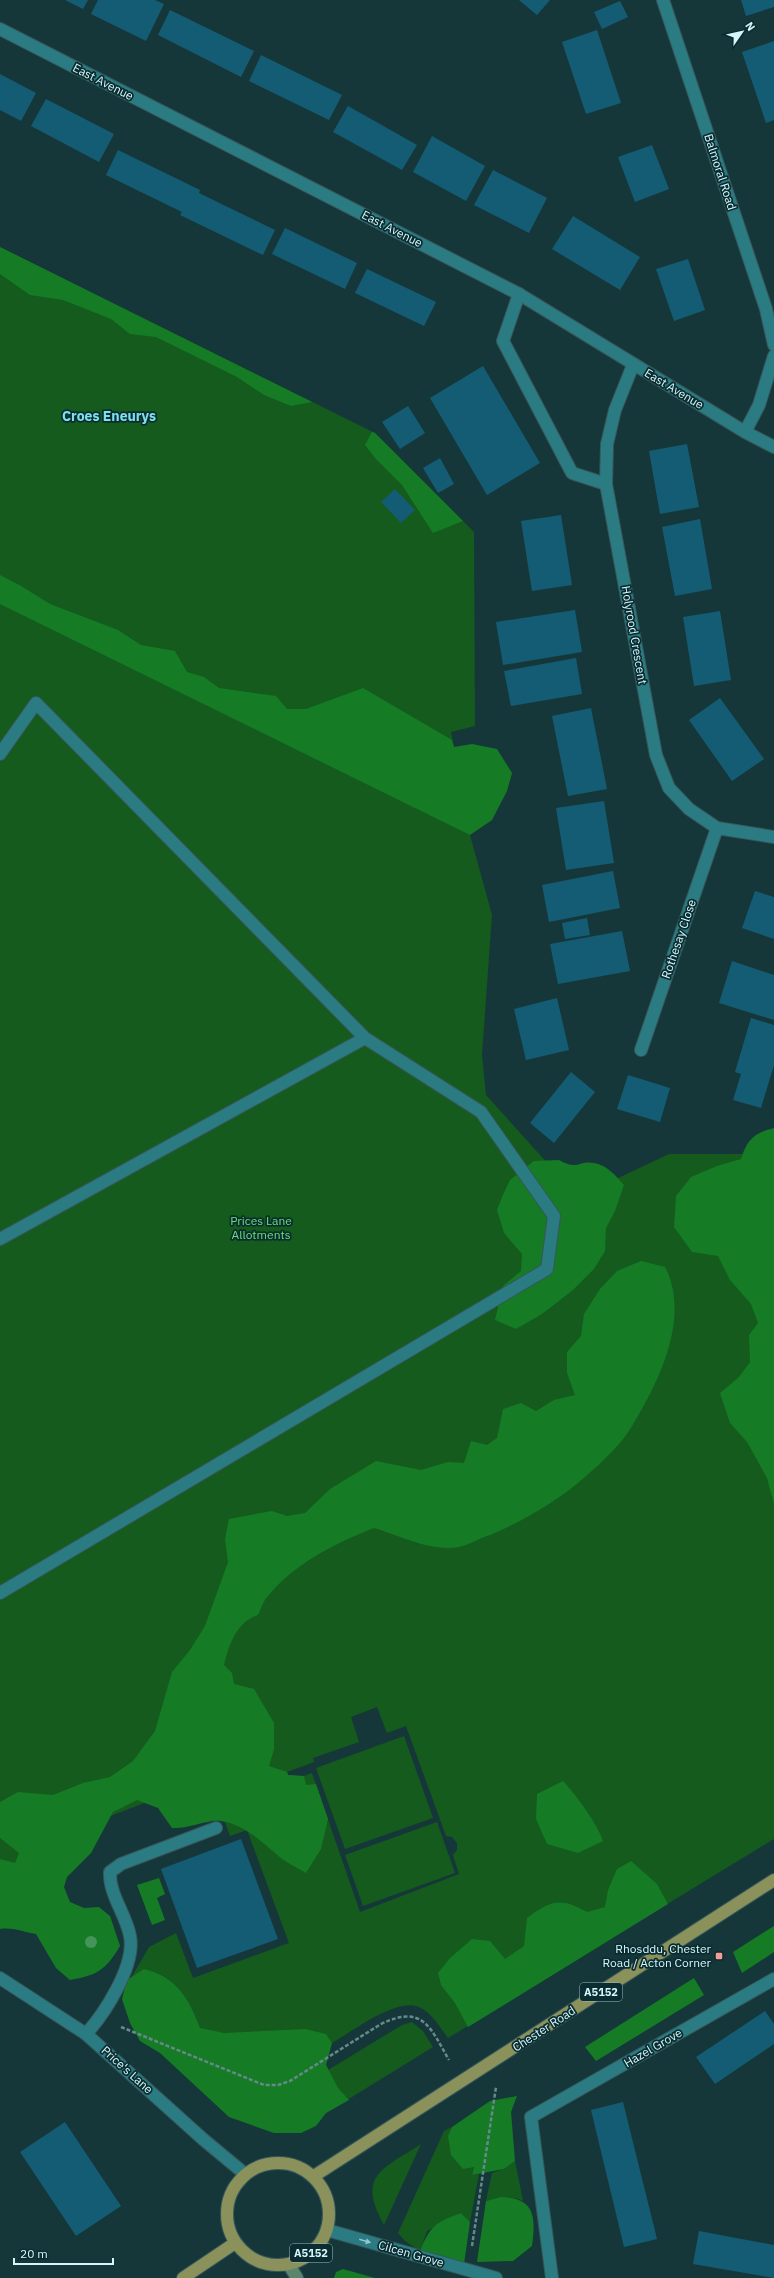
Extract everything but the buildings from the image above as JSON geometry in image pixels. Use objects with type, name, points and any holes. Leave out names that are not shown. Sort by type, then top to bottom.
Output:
[{"type":"main road","name":"Chester Road","points":[[314,2176],[774,1880]]},
{"type":"main road","name":"A5152","points":[[272,2163],[287,2163],[301,2168],[314,2176],[323,2188],[328,2201],[329,2215],[327,2230],[321,2242],[313,2252],[301,2260],[288,2265],[274,2265],[259,2262],[245,2254],[235,2243],[228,2229],[226,2214],[229,2199],[235,2185],[245,2174],[258,2166],[272,2163]]},
{"type":"main road","points":[[183,2278],[235,2243]]},
{"type":"main road","points":[[288,2265],[297,2278]]},
{"type":"street","name":"Balmoral Road","points":[[663,0],[766,310],[774,345]]},
{"type":"street","name":"East Avenue","points":[[0,29],[519,294],[745,432],[774,447]]},
{"type":"street","points":[[519,294],[503,342],[572,473],[606,484]]},
{"type":"street","points":[[745,432],[759,405],[774,356]]},
{"type":"street","name":"Holyrood Crescent","points":[[633,364],[615,410],[607,444],[606,484],[656,756],[669,788],[689,809],[717,828],[774,837]]},
{"type":"street","points":[[0,754],[36,703],[365,1038],[481,1112],[554,1216],[548,1269],[0,1593]]},
{"type":"street","name":"Rothesay Close","points":[[640,1050],[717,828]]},
{"type":"street","points":[[0,1239],[365,1038]]},
{"type":"street","points":[[86,2034],[99,2019],[122,1977],[130,1956],[130,1936],[112,1887],[110,1872],[122,1864],[216,1828]]},
{"type":"street","name":"Price's Lane","points":[[0,1978],[86,2034],[204,2140],[245,2174]]},
{"type":"street","name":"Hazel Grove","points":[[552,2278],[531,2117],[774,1979]]},
{"type":"street","name":"Cilcen Grove","points":[[327,2230],[496,2278]]},
{"type":"path","points":[[99,2019],[264,2085],[278,2086],[290,2081],[381,2024],[394,2018],[409,2015],[425,2021],[462,2082]]},
{"type":"path","points":[[468,2270],[500,2057]]},
{"type":"green space","name":"Prices Lane Allotments","points":[[0,247],[375,433],[474,532],[475,726],[451,732],[470,835],[492,915],[482,1055],[486,1095],[578,1197],[669,1154],[774,1154],[774,1839],[448,2038],[428,2013],[419,2007],[410,2005],[387,2011],[362,2024],[332,2043],[326,2064],[328,2070],[402,2025],[412,2022],[423,2031],[433,2047],[326,2113],[306,2120],[131,1978],[149,1947],[176,1933],[193,1978],[289,1943],[247,1830],[230,1836],[209,1778],[64,1834],[0,1916]],"holes":[[[377,1707],[387,1733],[406,1726],[446,1836],[452,1837],[457,1843],[457,1850],[453,1855],[459,1874],[360,1912],[312,1773],[304,1776],[288,1775],[287,1772],[314,1762],[313,1758],[359,1742],[351,1717]]]},
{"type":"green space","points":[[0,247],[312,402],[291,406],[264,395],[237,377],[156,337],[130,334],[111,319],[63,300],[30,295],[0,274]]},
{"type":"green space","points":[[372,432],[375,433],[463,521],[433,533],[402,485],[376,459],[365,445]]},
{"type":"green space","points":[[0,575],[50,604],[118,630],[141,645],[175,651],[187,672],[204,677],[219,688],[276,696],[287,709],[306,709],[363,688],[452,740],[454,747],[472,744],[497,749],[512,773],[507,791],[492,820],[470,835],[0,604]]},
{"type":"green space","points":[[774,1128],[774,1504],[767,1478],[747,1442],[730,1423],[720,1393],[739,1377],[750,1362],[749,1335],[758,1323],[751,1304],[730,1280],[718,1256],[692,1252],[674,1227],[676,1196],[691,1177],[717,1166],[741,1159],[752,1138],[761,1132]]},
{"type":"green space","points":[[559,1160],[571,1165],[589,1162],[599,1164],[611,1171],[624,1185],[615,1211],[606,1228],[605,1251],[594,1269],[573,1290],[542,1314],[516,1329],[495,1320],[503,1286],[521,1271],[522,1254],[504,1233],[497,1210],[510,1180],[534,1161]]},
{"type":"green space","points":[[641,1261],[665,1267],[672,1286],[675,1307],[673,1328],[661,1370],[652,1390],[628,1433],[611,1453],[575,1486],[540,1510],[490,1535],[463,1546],[448,1548],[427,1545],[374,1528],[345,1540],[303,1564],[279,1584],[266,1598],[258,1615],[250,1618],[244,1623],[231,1642],[224,1665],[232,1673],[234,1684],[254,1689],[274,1723],[274,1749],[269,1766],[287,1772],[288,1775],[304,1776],[306,1785],[316,1784],[328,1819],[321,1849],[306,1873],[282,1859],[261,1841],[238,1826],[220,1821],[210,1821],[185,1827],[172,1828],[158,1808],[137,1800],[113,1812],[91,1853],[67,1877],[64,1887],[70,1902],[84,1908],[99,1907],[110,1916],[120,1946],[105,1966],[94,1974],[70,1980],[56,1968],[36,1934],[14,1929],[0,1929],[0,1859],[15,1863],[19,1853],[0,1838],[0,1802],[18,1792],[53,1795],[83,1783],[110,1777],[133,1761],[155,1731],[172,1672],[190,1650],[205,1626],[228,1562],[225,1539],[229,1519],[272,1511],[287,1516],[305,1513],[330,1489],[376,1461],[421,1470],[448,1462],[464,1463],[471,1441],[487,1445],[497,1438],[503,1409],[521,1403],[536,1411],[554,1400],[575,1395],[567,1373],[567,1352],[581,1336],[584,1314],[600,1289],[617,1271]]},
{"type":"green space","points":[[404,1736],[433,1818],[345,1849],[316,1768]]},
{"type":"green space","points":[[563,1781],[586,1810],[603,1841],[578,1853],[547,1844],[536,1819],[537,1794]]},
{"type":"green space","points":[[437,1822],[455,1873],[363,1906],[345,1855]]},
{"type":"green space","points":[[631,1861],[657,1884],[668,1904],[468,2027],[455,2003],[441,1985],[438,1973],[450,1958],[472,1939],[490,1941],[505,1959],[524,1946],[527,1918],[549,1904],[570,1904],[587,1912],[605,1907],[608,1890],[617,1869]]},
{"type":"green space","points":[[159,1878],[165,1894],[157,1898],[165,1920],[152,1925],[137,1885]]},
{"type":"green space","points":[[774,1926],[774,1952],[742,1973],[733,1952]]},
{"type":"green space","points":[[144,1969],[165,1978],[180,1991],[191,2008],[200,2028],[224,2033],[305,2029],[326,2034],[332,2043],[326,2065],[338,2088],[349,2100],[326,2113],[316,2126],[301,2133],[274,2133],[229,2117],[160,2053],[140,2041],[130,2023],[122,1999],[127,1980]]},
{"type":"green space","points":[[694,1978],[704,1995],[596,2061],[585,2047]]},
{"type":"green space","points":[[517,2096],[511,2112],[515,2161],[504,2169],[472,2175],[474,2167],[463,2169],[451,2155],[448,2136],[452,2127],[490,2101]]},
{"type":"green space","points":[[452,2127],[448,2137],[474,2167],[472,2175],[479,2174],[470,2222],[461,2213],[427,2231],[420,2251],[405,2241],[398,2233],[444,2131]]},
{"type":"green space","points":[[421,2144],[384,2225],[376,2208],[373,2195],[373,2184],[385,2167]]},
{"type":"green space","points":[[515,2161],[523,2201],[514,2198],[500,2198],[486,2201],[492,2173],[504,2169]]},
{"type":"green space","points":[[501,2197],[521,2201],[527,2205],[531,2211],[534,2226],[532,2246],[513,2261],[477,2262],[486,2201]]},
{"type":"green space","points":[[461,2213],[470,2222],[464,2264],[420,2251],[427,2236],[435,2226],[445,2219]]},
{"type":"green space","points":[[343,2269],[375,2278],[334,2278],[336,2272]]},
{"type":"place","name":"Rhosddu, Chester Road / Acton Corner","points":[[719,1956]]},
{"type":"district","name":"Croes Eneurys","points":[[109,416]]}]
